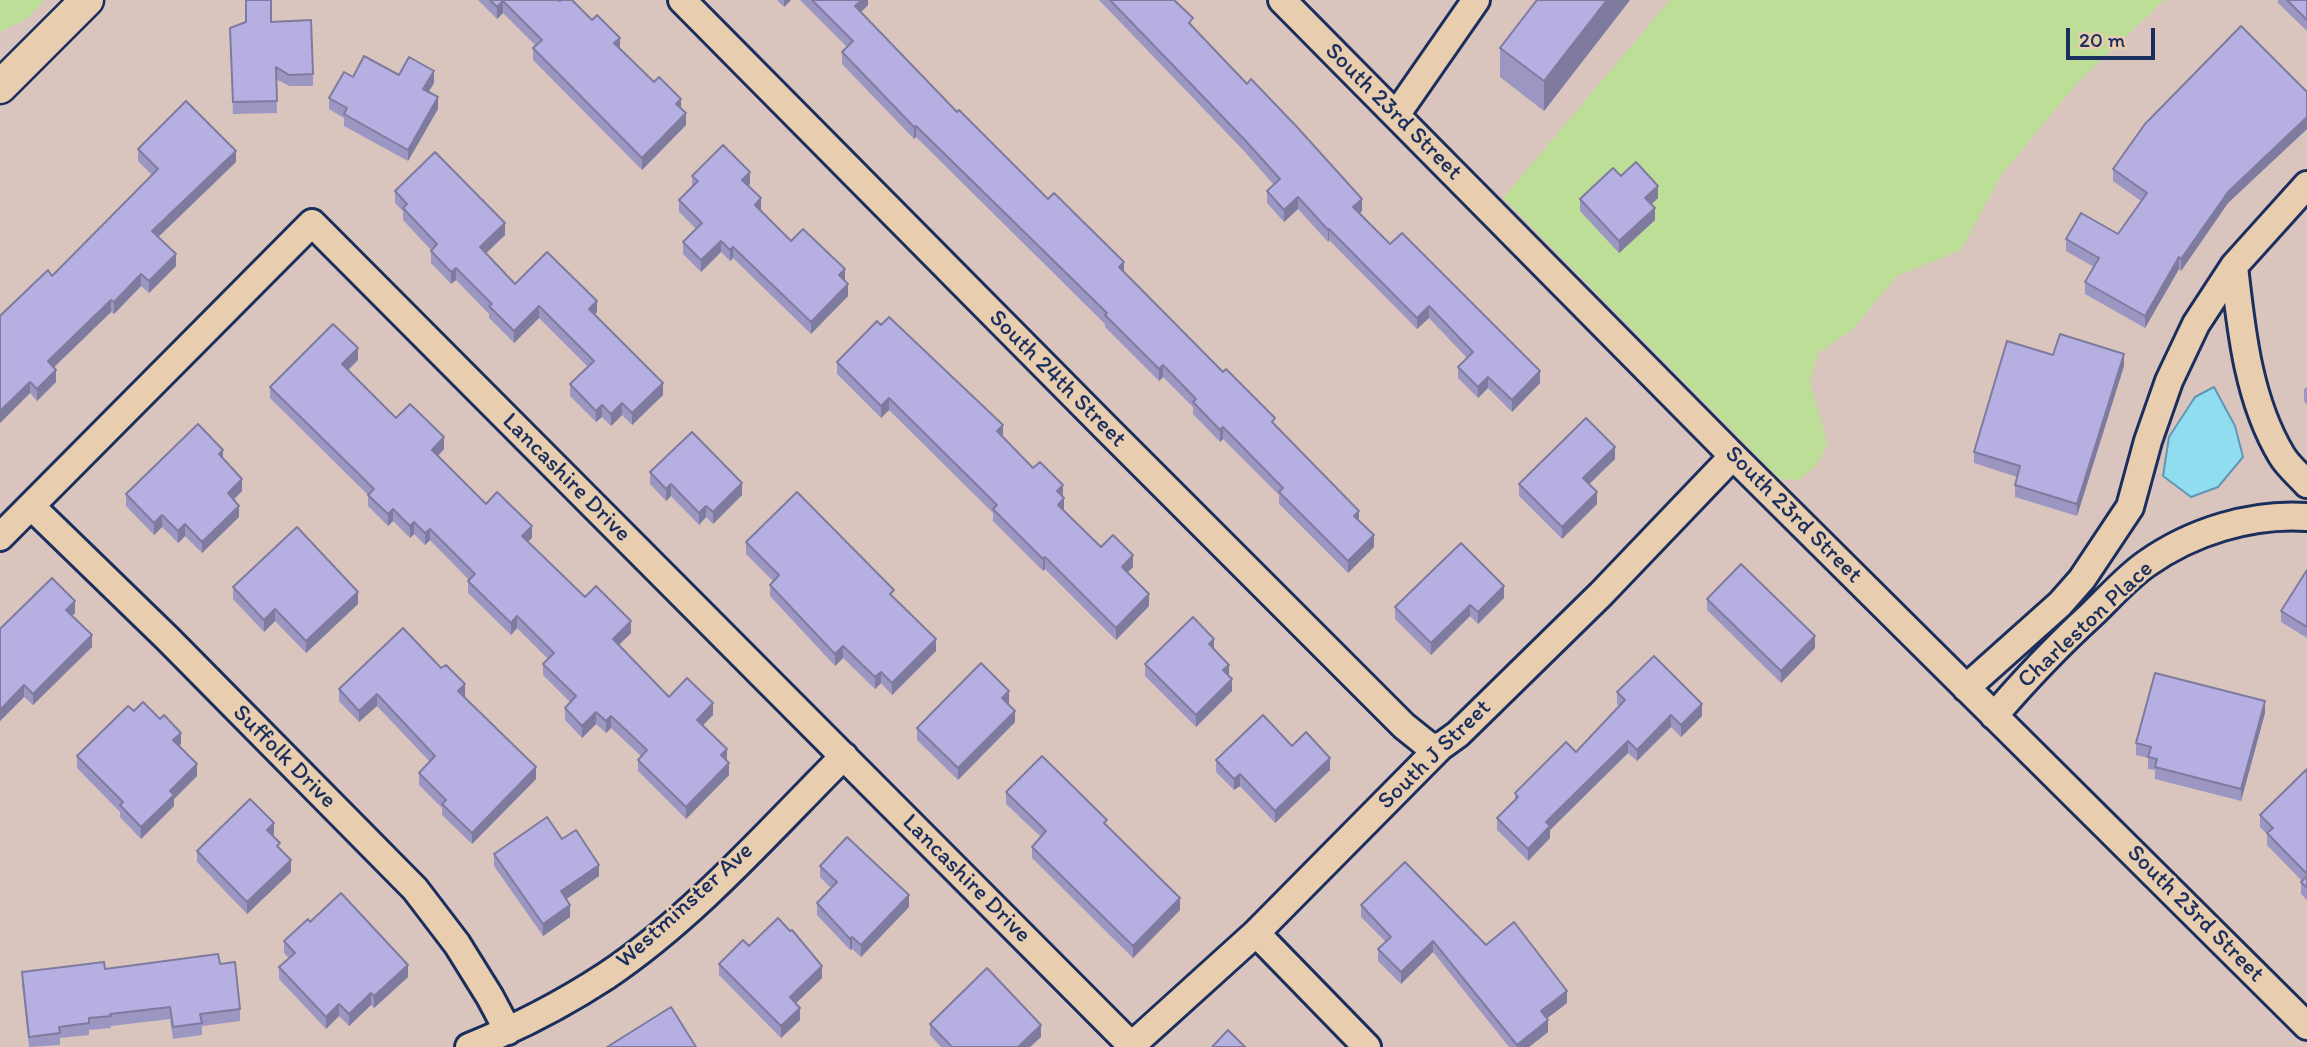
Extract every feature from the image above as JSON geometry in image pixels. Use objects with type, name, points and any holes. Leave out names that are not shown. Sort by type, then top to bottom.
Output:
[{"type":"street","points":[[0,87],[88,0]]},
{"type":"street","name":"South 24th Street","points":[[682,0],[1114,437],[1395,716],[1429,746],[1440,747]]},
{"type":"street","name":"South 23rd Street","points":[[1282,0],[1733,456],[2307,1026]]},
{"type":"street","points":[[1396,115],[1476,0]]},
{"type":"street","name":"Charleston Place","points":[[1966,688],[2060,604],[2082,579],[2130,507],[2148,441],[2169,381],[2196,324],[2234,266],[2307,185]]},
{"type":"street","name":"Lancashire Drive","points":[[0,537],[312,223],[1131,1046]]},
{"type":"street","points":[[2234,266],[2248,361],[2262,415],[2282,457],[2307,484]]},
{"type":"street","name":"South J Street","points":[[1131,1046],[1256,933],[1440,747],[1458,734],[1582,612],[1733,456]]},
{"type":"street","name":"Suffolk Drive","points":[[31,506],[168,639],[415,890],[457,944],[508,1031]]},
{"type":"street","name":"Charleston Place","points":[[1994,716],[2038,665],[2144,565],[2187,540],[2239,523],[2291,516],[2307,517]]},
{"type":"street","name":"Westminster Ave","points":[[469,1047],[508,1031],[606,976],[657,937],[703,896],[844,756]]},
{"type":"street","points":[[1256,933],[1367,1047]]},
{"type":"green space","points":[[0,0],[45,0],[26,19],[0,32]]},
{"type":"green space","points":[[1670,0],[2164,0],[2079,81],[2002,174],[1961,250],[1897,276],[1851,331],[1818,353],[1810,383],[1828,444],[1816,466],[1799,480],[1780,479],[1503,198]]},
{"type":"water","points":[[2214,387],[2235,426],[2243,457],[2218,487],[2191,497],[2163,476],[2169,437],[2195,397]]},
{"type":"building","points":[[246,0],[271,0],[271,22],[311,20],[313,74],[289,75],[276,67],[277,101],[233,102],[230,28],[246,22]]},
{"type":"building","points":[[490,0],[572,0],[592,20],[597,15],[620,38],[614,43],[654,82],[659,77],[681,99],[676,104],[686,113],[642,158],[533,48],[542,40],[503,1],[497,7]]},
{"type":"building","points":[[812,0],[862,0],[855,6],[957,112],[959,110],[1048,199],[1054,193],[1124,262],[1119,267],[1223,372],[1226,369],[1275,418],[1272,422],[1359,511],[1354,516],[1374,535],[1348,561],[1279,492],[1283,488],[1223,427],[1220,430],[1193,402],[1196,399],[1163,365],[1159,369],[1105,315],[1107,313],[916,126],[914,127],[842,52],[853,41]]},
{"type":"building","points":[[1110,0],[1174,0],[1193,18],[1189,23],[1247,84],[1251,79],[1362,199],[1353,207],[1390,244],[1402,233],[1540,371],[1512,400],[1488,377],[1478,387],[1458,367],[1473,352],[1429,306],[1417,318],[1298,197],[1284,210],[1267,191],[1280,179]]},
{"type":"building","points":[[1537,0],[1607,0],[1544,81],[1500,48]]},
{"type":"building","points":[[2287,0],[2307,0],[2307,20]]},
{"type":"building","points":[[2241,26],[2307,92],[2307,117],[2228,192],[2181,259],[2179,257],[2145,316],[2085,282],[2099,258],[2066,239],[2081,213],[2118,234],[2147,193],[2113,169],[2145,124]]},
{"type":"building","points":[[364,56],[399,75],[409,57],[434,71],[423,89],[438,97],[408,150],[344,114],[347,108],[329,98],[344,72],[353,77]]},
{"type":"building","points":[[186,101],[236,151],[152,231],[176,254],[149,281],[141,274],[114,302],[111,300],[48,361],[56,370],[37,389],[30,382],[0,411],[0,316],[48,270],[52,276],[158,169],[138,149]]},
{"type":"building","points":[[723,145],[750,172],[742,180],[761,198],[755,205],[791,241],[803,229],[845,269],[839,275],[848,284],[811,322],[733,247],[730,250],[721,241],[701,260],[683,242],[702,223],[679,200],[698,181],[692,176]]},
{"type":"building","points":[[435,152],[505,223],[480,247],[515,284],[547,252],[597,301],[589,309],[663,383],[632,413],[622,403],[611,414],[602,405],[596,411],[570,384],[594,361],[539,306],[514,331],[489,306],[492,304],[456,268],[451,272],[431,251],[437,244],[403,208],[407,204],[395,191]]},
{"type":"building","points":[[1636,162],[1658,186],[1645,198],[1655,208],[1619,241],[1580,199],[1613,168],[1621,176]]},
{"type":"building","points":[[889,317],[1003,425],[997,431],[1033,468],[1040,462],[1063,485],[1057,491],[1064,498],[1058,505],[1101,547],[1113,535],[1133,555],[1122,567],[1149,594],[1116,628],[993,509],[997,505],[889,398],[881,406],[837,362],[877,321],[881,325]]},
{"type":"building","points":[[333,324],[358,348],[342,364],[396,418],[410,404],[444,437],[432,450],[486,504],[497,492],[532,526],[522,536],[585,597],[596,586],[631,621],[613,639],[669,697],[687,678],[713,703],[697,720],[727,749],[721,755],[729,763],[686,807],[638,760],[647,750],[611,716],[606,721],[596,712],[582,726],[565,708],[576,696],[543,664],[554,653],[517,616],[511,623],[468,581],[475,574],[430,529],[425,533],[414,522],[410,526],[393,509],[388,514],[368,495],[374,489],[270,387]]},
{"type":"building","points":[[2060,334],[2124,354],[2077,504],[2015,485],[2020,466],[1974,452],[2007,341],[2053,355]]},
{"type":"building","points":[[1586,418],[1615,447],[1583,478],[1597,492],[1562,527],[1519,484]]},
{"type":"building","points":[[198,424],[223,450],[219,454],[242,479],[228,493],[239,506],[202,542],[185,524],[178,531],[162,515],[154,523],[126,494]]},
{"type":"building","points":[[692,432],[742,483],[713,512],[706,506],[699,513],[671,484],[666,489],[650,472]]},
{"type":"building","points":[[797,492],[894,590],[890,594],[936,639],[892,683],[881,672],[875,677],[843,646],[835,654],[770,585],[779,575],[746,542]]},
{"type":"building","points":[[297,527],[358,592],[306,641],[275,609],[264,620],[233,587]]},
{"type":"building","points":[[1461,543],[1504,586],[1478,612],[1470,605],[1431,643],[1395,607]]},
{"type":"building","points":[[1741,564],[1815,636],[1781,671],[1707,599]]},
{"type":"building","points":[[2307,570],[2307,627],[2281,611]]},
{"type":"building","points":[[52,578],[75,601],[66,610],[92,635],[33,694],[24,685],[0,710],[0,629]]},
{"type":"building","points":[[1193,617],[1214,639],[1209,644],[1229,665],[1223,670],[1232,679],[1196,715],[1145,664]]},
{"type":"building","points":[[403,628],[441,668],[446,665],[465,684],[458,691],[536,767],[472,833],[442,804],[446,800],[419,773],[435,756],[377,694],[359,711],[339,689]]},
{"type":"building","points":[[1654,656],[1702,704],[1681,725],[1671,715],[1637,750],[1628,741],[1546,822],[1550,826],[1528,849],[1497,818],[1518,797],[1515,793],[1566,742],[1576,752],[1625,700],[1617,692]]},
{"type":"building","points":[[981,663],[1009,691],[1002,698],[1015,711],[958,768],[917,728]]},
{"type":"building","points":[[2155,673],[2265,701],[2241,789],[2155,767],[2157,759],[2148,757],[2151,747],[2136,743]]},
{"type":"building","points":[[143,702],[160,719],[164,715],[181,733],[173,740],[197,764],[170,791],[174,795],[141,827],[120,805],[123,802],[77,756],[128,706],[134,711]]},
{"type":"building","points":[[1263,715],[1292,746],[1306,732],[1330,758],[1275,811],[1240,774],[1234,779],[1216,760]]},
{"type":"building","points":[[1042,756],[1107,820],[1104,823],[1180,898],[1133,946],[1032,847],[1046,831],[1006,792]]},
{"type":"building","points":[[2307,769],[2307,874],[2267,833],[2273,828],[2260,815]]},
{"type":"building","points":[[250,799],[274,823],[267,830],[280,843],[277,846],[291,860],[247,902],[197,851]]},
{"type":"building","points":[[547,817],[562,839],[576,830],[599,865],[561,891],[570,905],[543,924],[494,854]]},
{"type":"building","points":[[847,837],[909,895],[861,945],[852,937],[850,939],[817,903],[837,882],[820,866]]},
{"type":"building","points":[[1405,862],[1486,945],[1514,922],[1567,991],[1541,1011],[1548,1020],[1517,1045],[1433,941],[1401,972],[1378,949],[1391,937],[1361,905]]},
{"type":"building","points":[[2307,876],[2307,888],[2301,882]]},
{"type":"building","points":[[341,893],[408,965],[374,996],[371,993],[349,1014],[339,1004],[326,1017],[279,967],[295,953],[284,941],[308,919],[310,922]]},
{"type":"building","points":[[778,918],[792,930],[822,966],[790,997],[800,1008],[781,1026],[719,964],[743,940],[749,946]]},
{"type":"building","points":[[218,954],[220,964],[235,962],[240,1009],[200,1014],[202,1023],[173,1027],[170,1007],[110,1014],[111,1016],[89,1018],[89,1023],[59,1027],[60,1033],[29,1037],[22,972],[104,962],[105,969]]},
{"type":"building","points":[[987,968],[1041,1025],[1018,1047],[952,1047],[930,1024]]},
{"type":"building","points":[[671,1007],[696,1047],[607,1047]]},
{"type":"building","points":[[1228,1030],[1245,1047],[1212,1047]]}]
